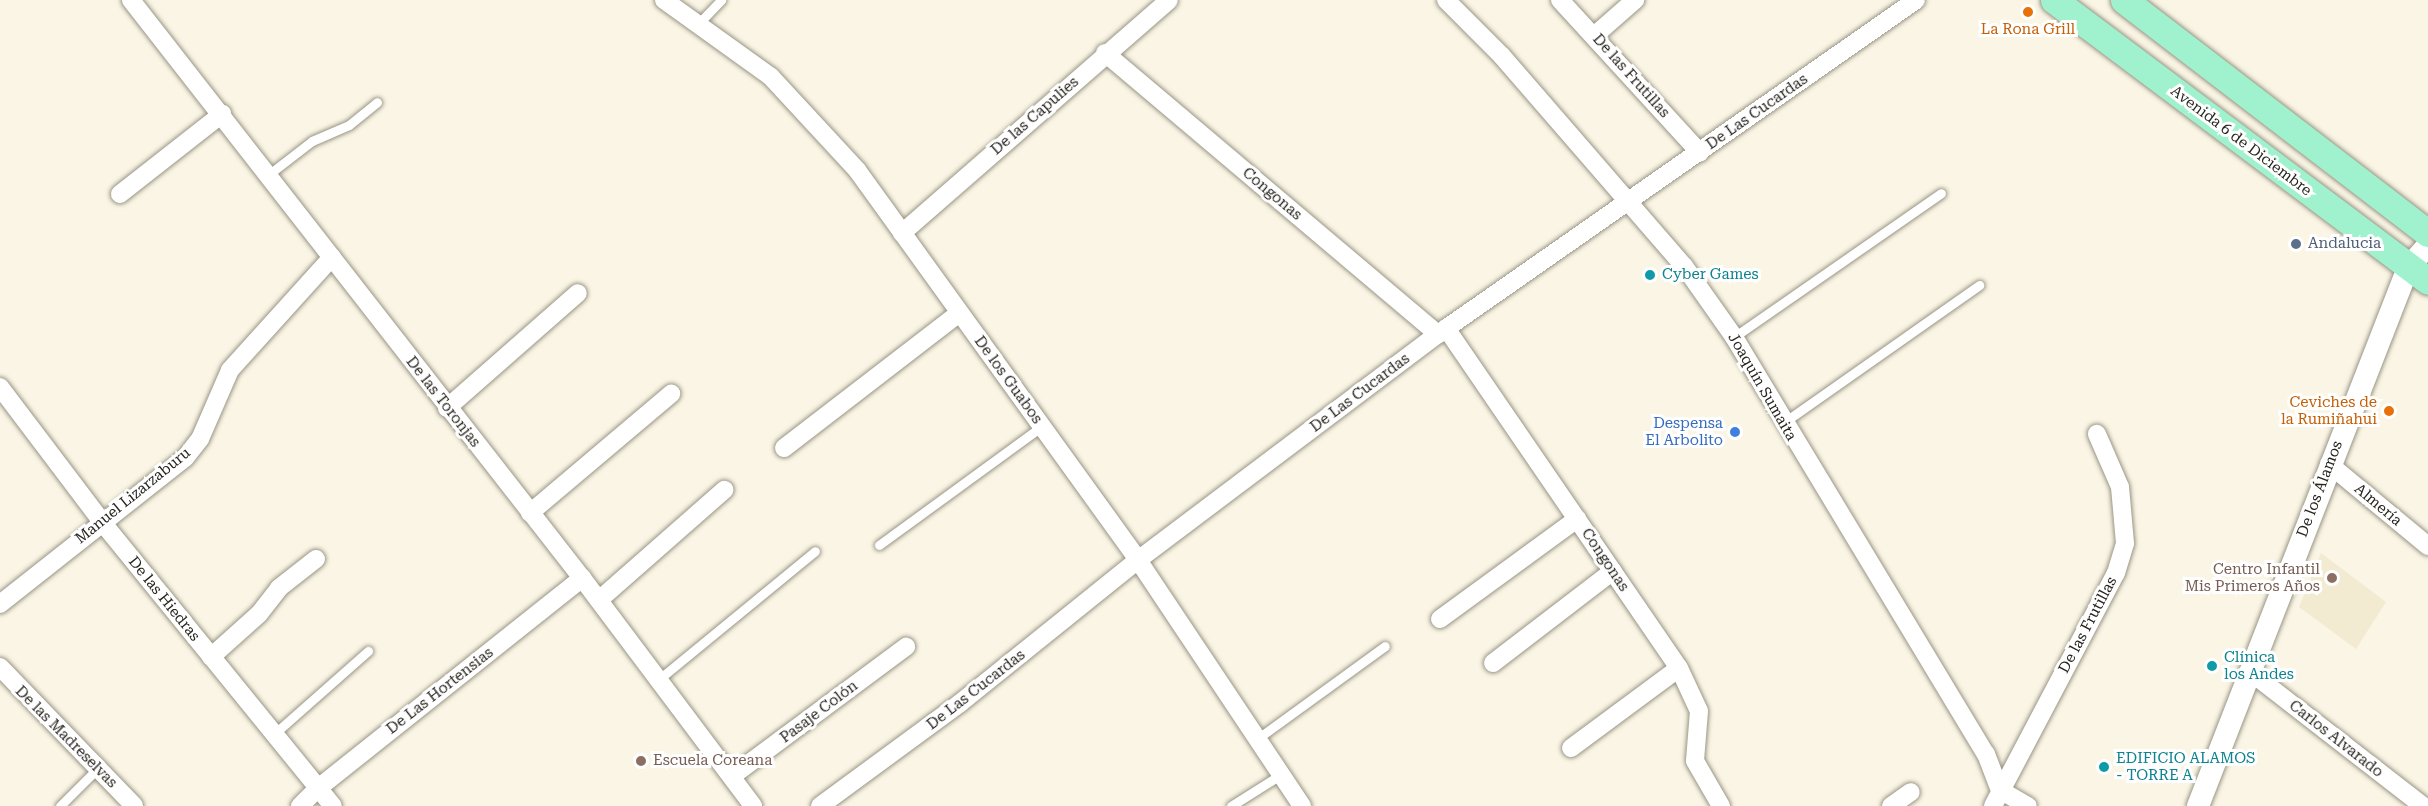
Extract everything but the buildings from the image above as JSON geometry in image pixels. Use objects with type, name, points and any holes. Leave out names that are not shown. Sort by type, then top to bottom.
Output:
[{"type":"main road","name":"Avenida 6 de Diciembre","points":[[2054,0],[2418,274]]},
{"type":"main road","points":[[2124,0],[2428,233]]},
{"type":"street","name":"De las Toronjas","points":[[131,0],[599,600],[753,806]]},
{"type":"street","name":"De los Guabos","points":[[664,0],[771,76],[808,112],[857,170],[1138,560],[1302,806]]},
{"type":"street","name":"De las Capulies","points":[[902,233],[1105,53],[1169,0]]},
{"type":"street","name":"Joaquín Sumaita","points":[[1446,0],[1631,201],[1734,337],[1783,423],[1986,754],[1997,798]]},
{"type":"street","name":"De las Frutillas","points":[[1560,0],[1700,153]]},
{"type":"street","points":[[1594,36],[1635,0]]},
{"type":"street","name":"De Las Cucardas","points":[[820,806],[960,704],[1138,560],[1442,331],[1916,0]]},
{"type":"street","name":"Congonas","points":[[1105,53],[1442,331],[1577,519],[1679,668],[1699,711],[1695,761],[1721,806]]},
{"type":"street","points":[[120,194],[222,114]]},
{"type":"street","name":"De los Álamos","points":[[2198,806],[2329,464],[2418,274],[2428,245]]},
{"type":"street","name":"Manuel Lizarzaburu","points":[[0,604],[193,449],[230,370],[332,257]]},
{"type":"street","points":[[447,408],[578,293]]},
{"type":"street","points":[[784,448],[960,313]]},
{"type":"street","name":"De las Hiedras","points":[[0,387],[102,522],[333,806]]},
{"type":"street","points":[[530,513],[671,394]]},
{"type":"street","name":"De las Frutillas","points":[[1997,798],[2116,573],[2125,543],[2120,487],[2097,434]]},
{"type":"street","name":"Almería","points":[[2329,464],[2428,546]]},
{"type":"street","points":[[599,600],[724,490]]},
{"type":"street","points":[[1440,619],[1577,519]]},
{"type":"street","points":[[211,657],[259,614],[279,588],[316,560]]},
{"type":"street","points":[[1493,663],[1613,571]]},
{"type":"street","name":"De Las Hortensias","points":[[300,806],[317,789],[582,578]]},
{"type":"street","name":"Pasaje Colón","points":[[732,776],[906,647]]},
{"type":"street","name":"De las Madreselvas","points":[[0,667],[134,806]]},
{"type":"street","points":[[1571,748],[1679,668]]},
{"type":"street","name":"Carlos Alvarado","points":[[2249,671],[2423,806]]},
{"type":"street","points":[[1890,806],[1911,792]]},
{"type":"street","points":[[1997,798],[2028,806]]},
{"type":"lane","points":[[699,23],[721,0]]},
{"type":"lane","points":[[268,175],[312,141],[349,125],[377,102]]},
{"type":"lane","points":[[1734,337],[1941,194]]},
{"type":"lane","points":[[1783,423],[1979,285]]},
{"type":"lane","points":[[879,545],[1041,427]]},
{"type":"lane","points":[[658,680],[816,551]]},
{"type":"lane","points":[[1257,739],[1385,646]]},
{"type":"lane","points":[[273,735],[368,651]]},
{"type":"lane","points":[[60,806],[98,768]]},
{"type":"lane","points":[[1231,806],[1280,775]]},
{"type":"shaded area","name":"Centro Infantil Mis Primeros Años","points":[[2321,553],[2386,602],[2356,649],[2299,607]]},
{"type":"place","name":"La Rona Grill","points":[[2028,12]]},
{"type":"place","name":"Andalucia","points":[[2296,244]]},
{"type":"place","name":"Cyber Games","points":[[1650,275]]},
{"type":"place","name":"Ceviches de la Rumiñahui","points":[[2389,411]]},
{"type":"place","name":"Despensa El Arbolito","points":[[1735,432]]},
{"type":"place","name":"Centro Infantil Mis Primeros Años","points":[[2332,578]]},
{"type":"place","name":"Clínica los Andes","points":[[2212,666]]},
{"type":"place","name":"Escuela Coreana","points":[[641,761]]},
{"type":"place","name":"EDIFICIO ALAMOS - TORRE A","points":[[2104,767]]}]
